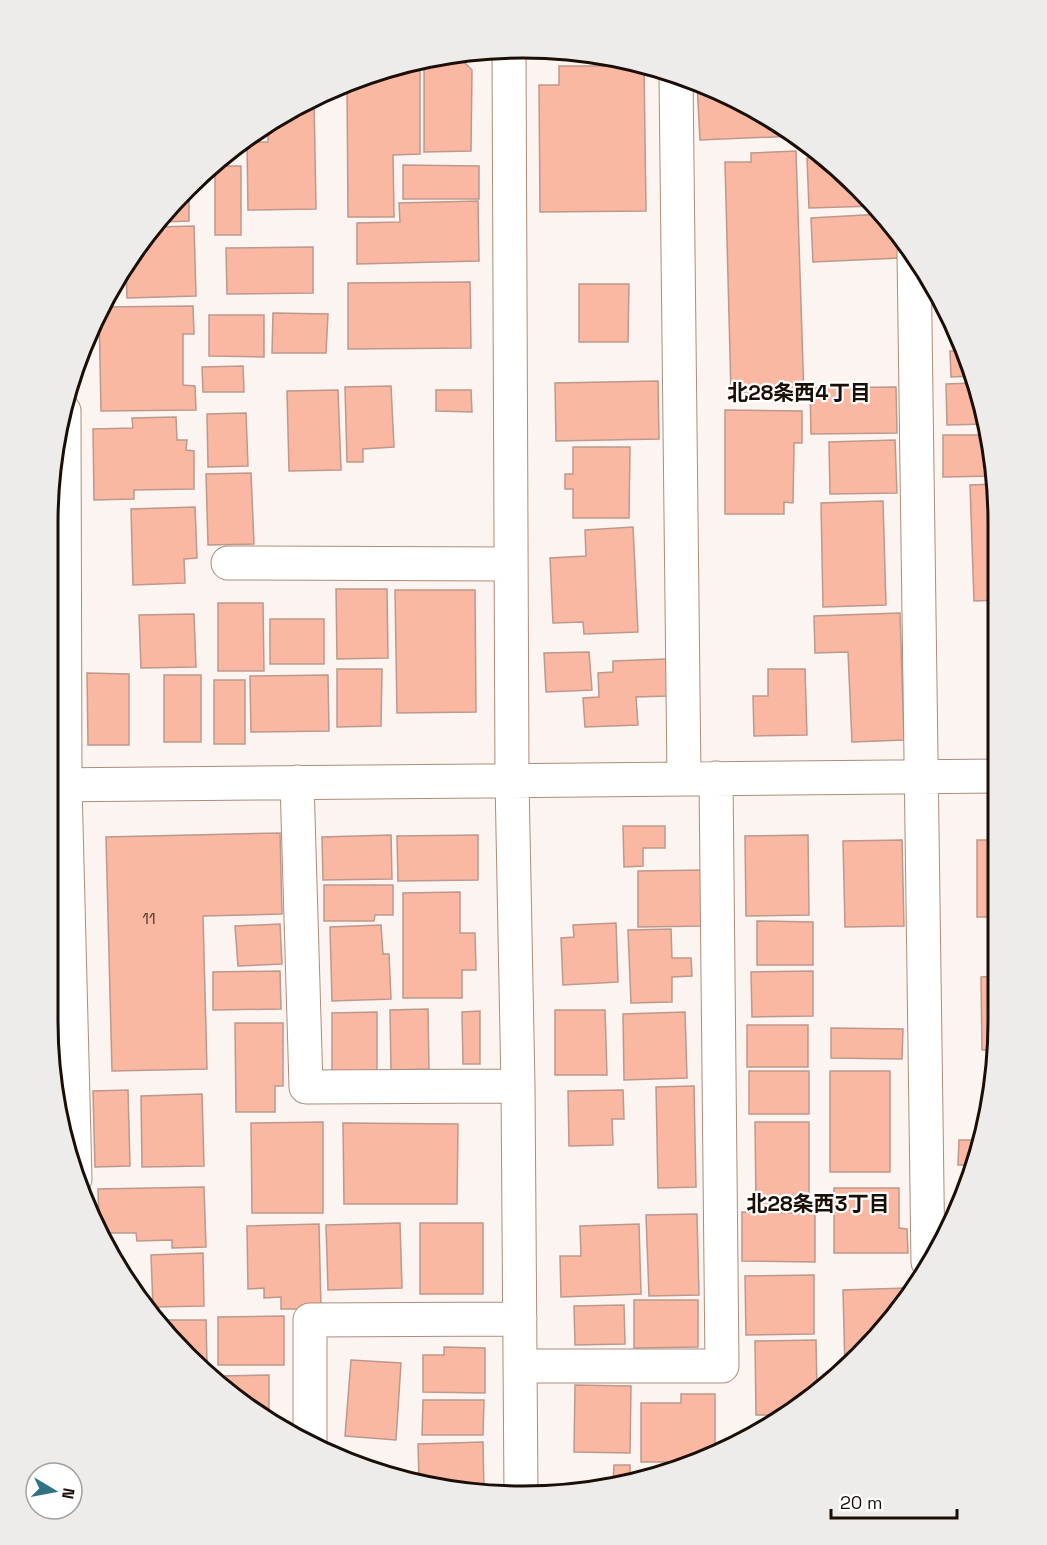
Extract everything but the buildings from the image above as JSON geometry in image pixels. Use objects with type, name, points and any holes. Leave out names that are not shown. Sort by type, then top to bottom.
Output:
[{"type":"street","points":[[509,58],[510,564],[518,1086],[521,1486]]},
{"type":"street","points":[[676,84],[684,778]]},
{"type":"street","points":[[914,272],[928,1251]]},
{"type":"street","points":[[58,732],[63,456]]},
{"type":"street","points":[[228,563],[510,564]]},
{"type":"street","points":[[58,785],[988,776]]},
{"type":"street","points":[[520,1366],[722,1366],[716,778]]},
{"type":"street","points":[[297,782],[306,1087],[518,1086]]},
{"type":"street","points":[[58,807],[73,1138]]},
{"type":"street","points":[[310,1435],[310,1320],[520,1319]]},
{"type":"district","name":"北28条西4丁目","points":[[799,393]]},
{"type":"district","name":"北28条西3丁目","points":[[818,1204]]}]
